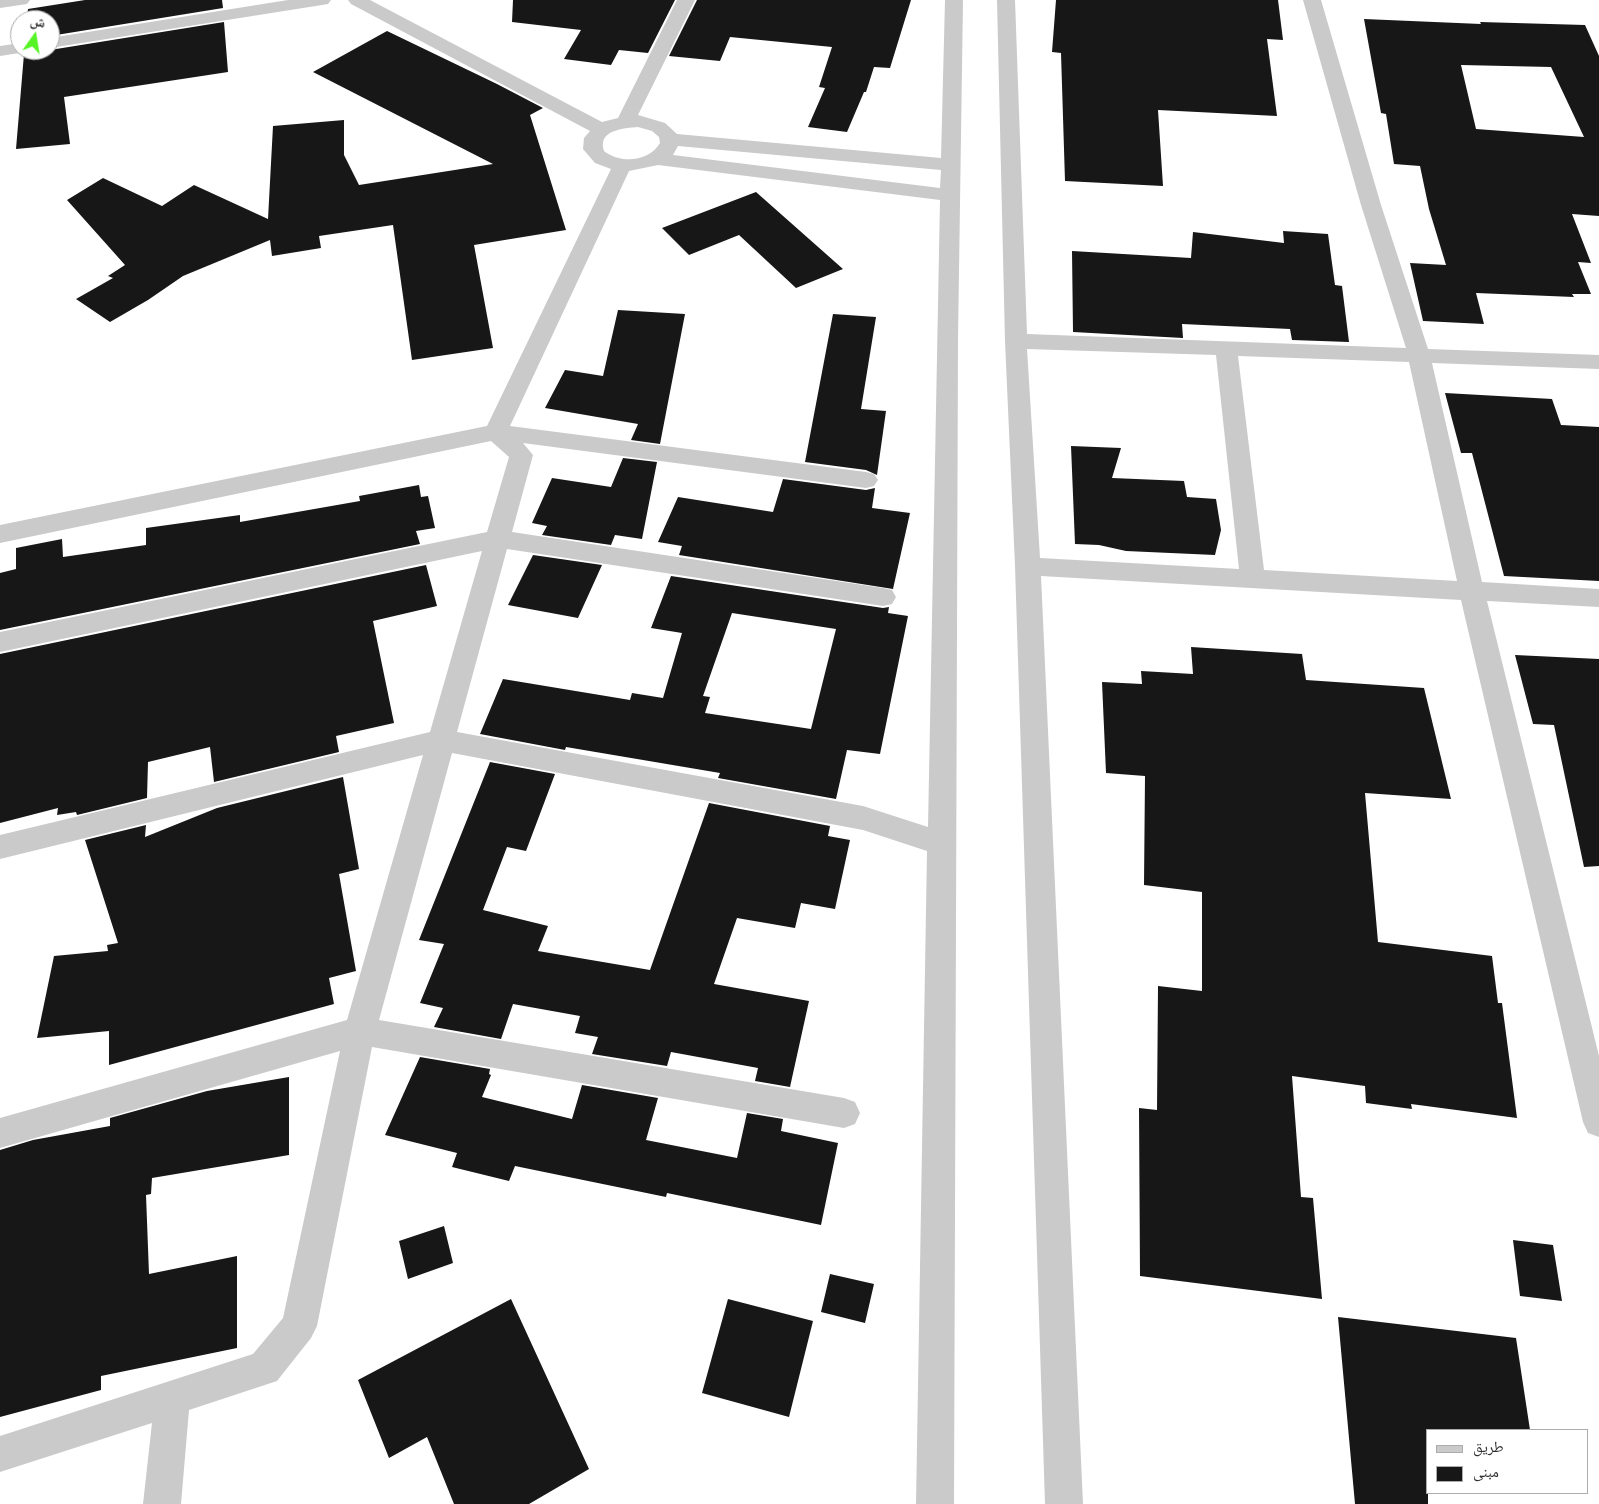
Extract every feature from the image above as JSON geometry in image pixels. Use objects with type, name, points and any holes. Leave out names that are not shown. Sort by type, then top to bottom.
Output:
[{"type":"street","points":[[0,3],[21,0]]},
{"type":"street","points":[[60,41],[322,0]]},
{"type":"street","points":[[357,0],[602,129]]},
{"type":"street","points":[[625,122],[686,0]]},
{"type":"street","points":[[934,1504],[949,195],[954,0]]},
{"type":"street","points":[[1006,0],[1016,341],[1028,566],[1064,1504]]},
{"type":"street","points":[[1312,0],[1371,205],[1419,355],[1472,592],[1599,1122]]},
{"type":"street","points":[[625,122],[650,123],[667,133],[670,139],[670,146],[666,153],[658,159],[641,164],[622,166],[604,161],[593,151],[591,144],[594,136],[602,129],[625,122]]},
{"type":"street","points":[[670,139],[950,165]]},
{"type":"street","points":[[658,159],[949,195]]},
{"type":"street","points":[[496,432],[622,166]]},
{"type":"street","points":[[1016,341],[1599,362]]},
{"type":"street","points":[[1226,349],[1253,579]]},
{"type":"street","points":[[0,1454],[264,1368],[299,1326],[360,1031],[521,456],[496,432]]},
{"type":"street","points":[[0,534],[496,432],[866,480]]},
{"type":"street","points":[[0,642],[498,539],[884,597]]},
{"type":"street","points":[[1028,566],[1599,598]]},
{"type":"street","points":[[0,847],[442,740],[863,818],[942,844]]},
{"type":"street","points":[[0,1133],[360,1031],[844,1114]]},
{"type":"street","points":[[162,1504],[172,1398]]},
{"type":"building","points":[[85,0],[222,0],[223,8],[60,34],[60,10],[28,9]]},
{"type":"building","points":[[513,0],[675,0],[648,53],[619,50],[611,65],[564,59],[581,30],[512,22]]},
{"type":"building","points":[[697,0],[911,0],[890,68],[874,67],[866,92],[864,92],[847,132],[808,127],[825,88],[819,87],[832,47],[730,37],[720,61],[669,56]]},
{"type":"building","points":[[1056,0],[1278,0],[1283,40],[1267,39],[1277,116],[1158,110],[1163,186],[1065,181],[1061,53],[1052,52]]},
{"type":"building","points":[[1364,19],[1481,24],[1480,22],[1585,25],[1599,56],[1599,216],[1572,214],[1591,263],[1578,262],[1591,294],[1572,294],[1574,297],[1476,293],[1484,324],[1423,321],[1410,263],[1446,265],[1429,209],[1420,166],[1394,164],[1386,114],[1381,113]],"holes":[[[1461,65],[1551,67],[1584,137],[1476,129]]]},
{"type":"building","points":[[224,22],[228,72],[64,97],[70,144],[16,149],[23,60],[60,60],[60,48]]},
{"type":"building","points":[[387,31],[543,108],[530,115],[566,230],[474,245],[493,348],[412,360],[393,225],[319,236],[321,248],[272,256],[270,240],[183,276],[148,300],[110,322],[76,299],[113,278],[108,276],[125,265],[67,200],[103,178],[162,206],[194,185],[268,219],[273,126],[344,120],[344,155],[359,185],[493,164],[313,72]]},
{"type":"building","points":[[756,192],[843,269],[796,288],[739,235],[689,255],[662,228]]},
{"type":"building","points":[[1283,231],[1328,234],[1335,285],[1342,286],[1349,342],[1292,340],[1290,329],[1182,324],[1183,338],[1073,332],[1072,251],[1191,258],[1193,232],[1284,243]]},
{"type":"building","points":[[618,310],[685,314],[660,444],[631,440],[638,424],[545,408],[565,370],[603,376]]},
{"type":"building","points":[[833,314],[876,317],[861,409],[886,411],[877,475],[866,470],[805,462]]},
{"type":"building","points":[[1445,393],[1552,399],[1561,425],[1599,427],[1599,581],[1504,576],[1472,453],[1461,453]]},
{"type":"building","points":[[1071,446],[1121,448],[1112,478],[1184,481],[1187,497],[1216,499],[1221,530],[1215,555],[1126,551],[1099,545],[1075,544]]},
{"type":"building","points":[[623,458],[657,462],[642,539],[615,535],[611,545],[542,535],[547,526],[532,523],[552,478],[611,487]]},
{"type":"building","points":[[783,479],[866,490],[875,488],[872,508],[910,513],[893,589],[679,555],[682,546],[658,542],[678,497],[773,512]]},
{"type":"building","points":[[419,485],[421,497],[428,496],[435,528],[416,531],[420,544],[0,630],[0,573],[16,569],[16,548],[62,539],[63,557],[146,545],[146,528],[240,515],[240,522],[360,501],[359,496]]},
{"type":"building","points":[[533,555],[602,565],[578,618],[508,605]]},
{"type":"building","points":[[426,565],[437,606],[373,621],[394,723],[336,736],[339,752],[214,782],[210,747],[148,762],[147,798],[77,815],[76,812],[57,815],[58,808],[0,823],[0,654]]},
{"type":"building","points":[[671,576],[883,608],[889,607],[888,613],[908,616],[880,754],[847,750],[836,799],[718,778],[720,773],[566,747],[565,750],[480,734],[503,679],[630,700],[632,693],[663,698],[682,633],[651,628]],"holes":[[[732,613],[836,629],[811,729],[705,713],[710,697],[703,696]]]},
{"type":"building","points":[[1191,647],[1302,654],[1306,680],[1424,688],[1451,799],[1365,793],[1378,942],[1492,956],[1498,1003],[1502,1003],[1517,1118],[1411,1104],[1412,1109],[1366,1103],[1365,1086],[1292,1076],[1301,1197],[1313,1198],[1322,1299],[1140,1276],[1139,1108],[1157,1110],[1158,986],[1202,991],[1202,892],[1144,885],[1145,776],[1106,773],[1102,682],[1142,684],[1141,671],[1193,674]]},
{"type":"building","points":[[1515,655],[1599,659],[1599,866],[1584,867],[1554,725],[1533,724]]},
{"type":"building","points":[[490,762],[555,774],[526,851],[507,847],[483,910],[548,926],[538,951],[650,970],[709,803],[830,826],[828,836],[850,840],[835,909],[801,903],[795,928],[737,918],[714,984],[809,1001],[790,1087],[755,1081],[758,1068],[671,1052],[667,1066],[592,1054],[598,1037],[575,1033],[580,1016],[513,1004],[501,1039],[434,1027],[443,1008],[420,1003],[444,944],[419,940]]},
{"type":"building","points":[[343,777],[359,869],[339,874],[356,971],[329,978],[334,1004],[109,1065],[109,1031],[37,1038],[54,956],[108,951],[107,945],[118,943],[85,840],[146,825],[145,837],[217,808]]},
{"type":"building","points":[[420,1057],[490,1069],[489,1074],[491,1075],[482,1097],[572,1119],[582,1085],[658,1098],[646,1140],[737,1158],[747,1113],[783,1119],[781,1131],[838,1143],[821,1225],[667,1193],[666,1197],[515,1166],[509,1181],[452,1167],[457,1153],[385,1135]]},
{"type":"building","points":[[289,1077],[289,1155],[152,1178],[151,1194],[146,1195],[149,1274],[237,1256],[237,1348],[101,1376],[101,1390],[0,1417],[0,1150],[33,1140],[110,1126],[110,1118],[207,1091]]},
{"type":"building","points":[[444,1226],[453,1263],[408,1279],[399,1241]]},
{"type":"building","points":[[1513,1240],[1553,1245],[1562,1301],[1520,1296]]},
{"type":"building","points":[[830,1274],[874,1284],[865,1323],[821,1312]]},
{"type":"building","points":[[511,1299],[589,1469],[529,1504],[454,1504],[427,1437],[389,1458],[358,1380]]},
{"type":"building","points":[[728,1299],[813,1321],[789,1417],[702,1393]]},
{"type":"building","points":[[1338,1317],[1516,1338],[1530,1429],[1426,1429],[1426,1494],[1428,1494],[1428,1504],[1355,1504]]}]
